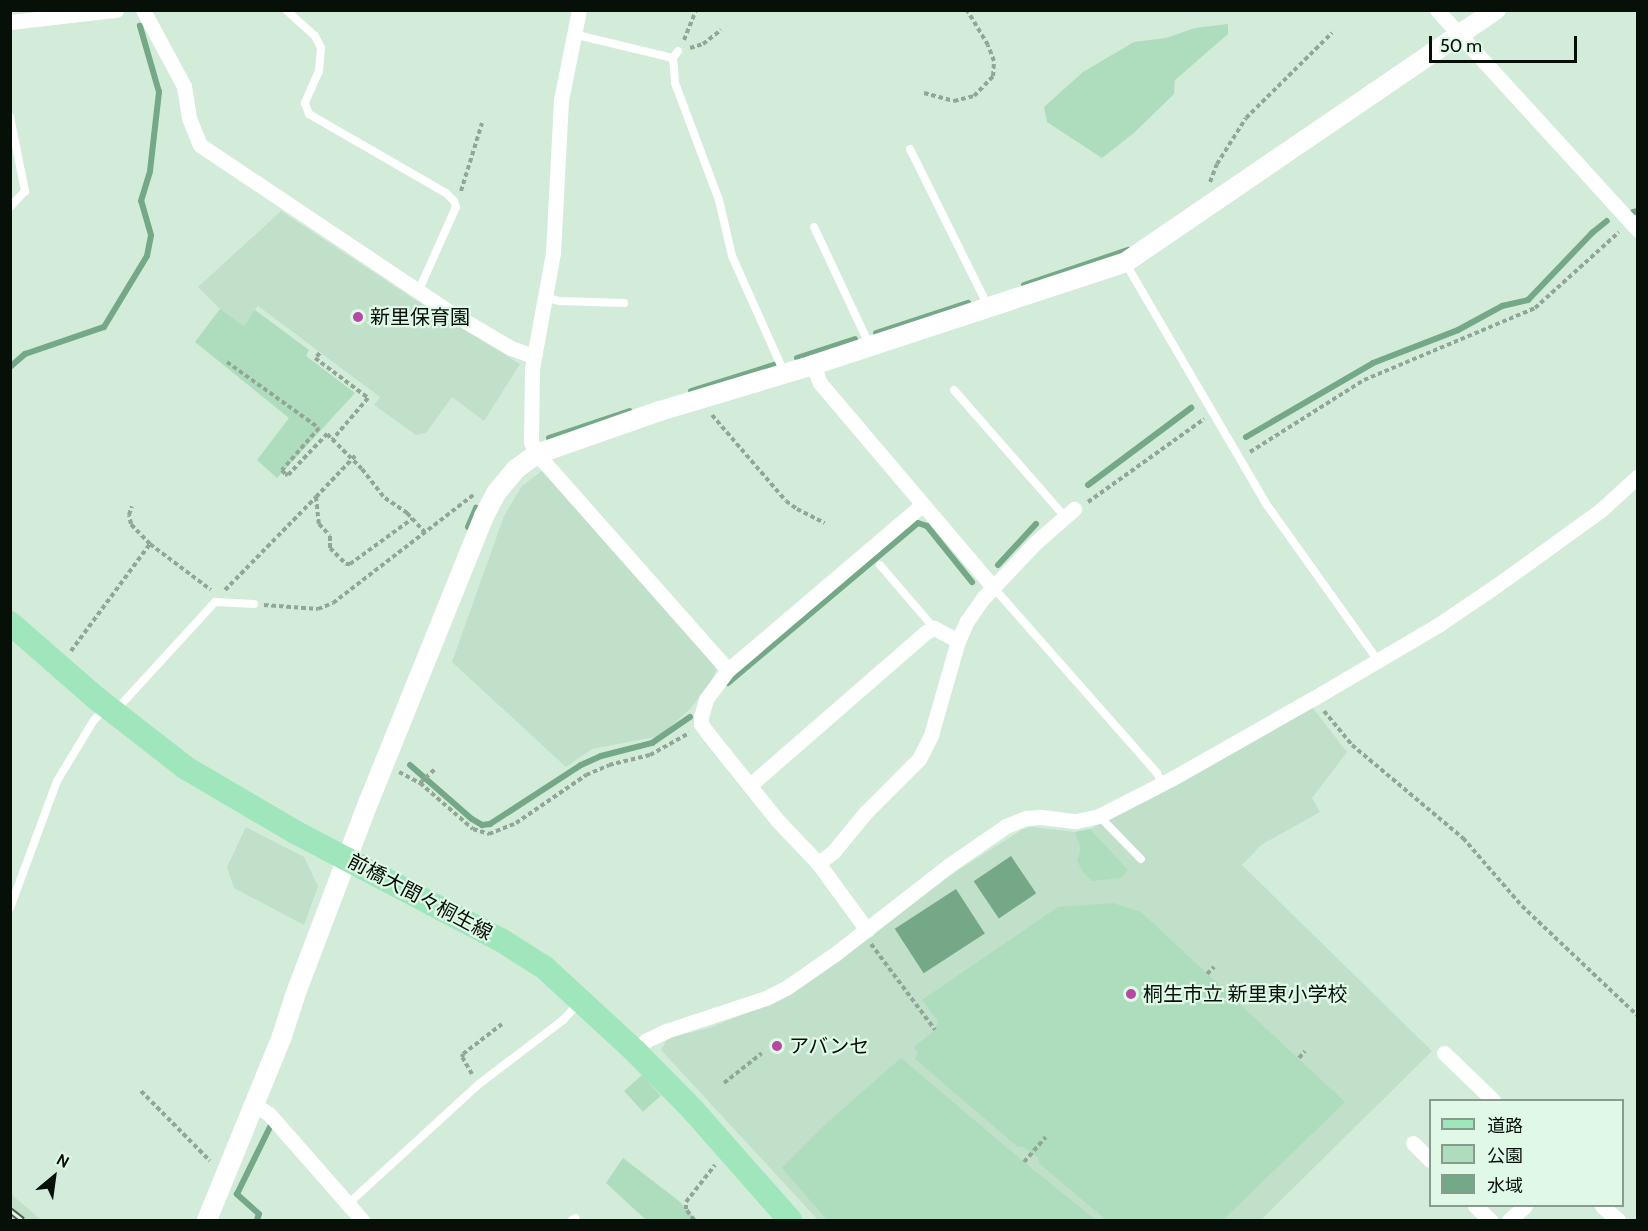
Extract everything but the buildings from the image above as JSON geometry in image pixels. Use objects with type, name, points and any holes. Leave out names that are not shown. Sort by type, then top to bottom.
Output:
[{"type":"main road","name":"前橋大間々桐生線","points":[[10,623],[153,744],[216,787],[501,940],[545,968],[582,1000],[693,1110],[790,1221]]},
{"type":"street","points":[[10,22],[116,10]]},
{"type":"street","points":[[143,10],[184,86],[189,118],[200,145],[418,292],[511,348],[533,356]]},
{"type":"street","points":[[579,10],[561,100],[553,242],[533,356],[531,433],[537,454],[728,670]]},
{"type":"street","points":[[1437,10],[1638,230]]},
{"type":"street","points":[[207,1221],[255,1105],[347,859],[496,493],[516,469],[537,454],[660,411],[813,365],[1126,262],[1496,10]]},
{"type":"street","points":[[813,365],[820,383],[922,505],[975,562],[992,586]]},
{"type":"street","points":[[635,1051],[647,1041],[666,1031],[766,998],[810,973],[948,866],[1015,821],[1041,817],[1076,821],[1099,816],[1314,698],[1438,625],[1556,544],[1601,510],[1638,476]]},
{"type":"street","points":[[867,930],[818,863],[701,724],[706,699],[728,670],[922,505]]},
{"type":"street","points":[[818,863],[833,852],[866,813],[919,759],[931,735],[958,641],[967,621],[992,586],[1070,513]]},
{"type":"street","points":[[750,785],[934,628],[958,641]]},
{"type":"street","points":[[1444,1053],[1492,1099]]},
{"type":"street","points":[[255,1105],[269,1114],[362,1221]]},
{"type":"street","points":[[1413,1143],[1429,1158]]},
{"type":"street","points":[[1476,1207],[1490,1221]]},
{"type":"street","points":[[1509,1221],[1524,1207]]},
{"type":"street","points":[[1603,1207],[1618,1221]]},
{"type":"lane","points":[[286,10],[315,36],[321,48],[319,71],[305,103],[309,114],[446,193],[456,207],[418,292]]},
{"type":"lane","points":[[573,34],[675,55],[675,83],[719,200],[732,256],[784,372]]},
{"type":"lane","points":[[10,117],[25,191],[10,207]]},
{"type":"lane","points":[[910,149],[989,307]]},
{"type":"lane","points":[[814,227],[870,346]]},
{"type":"lane","points":[[1126,262],[1212,414],[1267,505],[1377,659]]},
{"type":"lane","points":[[544,297],[560,301],[624,303]]},
{"type":"lane","points":[[954,390],[1070,513]]},
{"type":"lane","points":[[880,565],[934,628]]},
{"type":"lane","points":[[992,586],[1157,773],[1162,783]]},
{"type":"lane","points":[[10,908],[57,781],[94,720],[111,710],[215,602],[254,604]]},
{"type":"lane","points":[[1099,816],[1141,858]]},
{"type":"lane","points":[[348,1204],[479,1084],[563,1020],[582,1000]]},
{"type":"path","points":[[675,55],[696,10]]},
{"type":"path","points":[[924,93],[954,101],[964,99],[974,96],[993,76],[994,61],[988,45],[967,10]]},
{"type":"path","points":[[675,55],[703,44],[721,30]]},
{"type":"path","points":[[1210,205],[1207,190],[1217,164],[1246,118],[1332,33]]},
{"type":"path","points":[[456,207],[482,123]]},
{"type":"path","points":[[1239,459],[1364,380],[1535,308],[1602,247]]},
{"type":"path","points":[[320,352],[315,358],[368,398],[332,440]]},
{"type":"path","points":[[227,362],[319,428],[282,470],[285,474],[288,475],[327,434],[353,457],[385,498],[425,532]]},
{"type":"path","points":[[705,408],[786,501],[825,523]]},
{"type":"path","points":[[1091,500],[1212,414]]},
{"type":"path","points":[[215,602],[353,457]]},
{"type":"path","points":[[254,604],[318,609],[326,606],[468,497],[485,489],[496,493]]},
{"type":"path","points":[[316,497],[319,524],[330,536],[330,548],[346,564],[350,564],[412,519]]},
{"type":"path","points":[[132,506],[129,515],[131,524],[150,544],[215,593],[215,602]]},
{"type":"path","points":[[59,666],[150,544]]},
{"type":"path","points":[[1314,698],[1352,745],[1463,838],[1522,906],[1638,1016]]},
{"type":"path","points":[[404,774],[420,783],[473,829],[489,834],[516,823],[586,775],[609,765],[666,748],[701,724]]},
{"type":"path","points":[[420,783],[435,769]]},
{"type":"path","points":[[877,953],[934,1030]]},
{"type":"path","points":[[1207,974],[1214,967]]},
{"type":"path","points":[[479,1084],[462,1057],[502,1024]]},
{"type":"path","points":[[1299,1058],[1305,1051]]},
{"type":"path","points":[[724,1083],[762,1053]]},
{"type":"path","points":[[141,1091],[210,1161],[228,1168]]},
{"type":"path","points":[[1024,1162],[1046,1137]]},
{"type":"path","points":[[694,1221],[686,1209],[686,1202],[728,1151]]},
{"type":"shaded area","name":"新里保育園","points":[[281,211],[414,299],[520,364],[484,421],[452,397],[426,433],[416,435],[374,405],[380,397],[258,306],[244,326],[220,309],[198,287]]},
{"type":"shaded area","points":[[543,470],[713,661],[716,671],[711,682],[690,709],[660,736],[592,749],[566,767],[452,662],[504,516],[522,486]]},
{"type":"shaded area","name":"桐生市立 新里東小学校","points":[[1312,707],[1347,752],[1312,798],[1320,812],[1261,845],[1242,865],[1432,1051],[1261,1220],[818,1220],[661,1050],[668,1038],[709,1028],[779,1000],[820,974],[957,871],[1023,829],[1032,827],[1075,832],[1090,829]]},
{"type":"shaded area","points":[[246,827],[304,857],[318,886],[304,925],[234,888],[227,867]]},
{"type":"shaded area","points":[[11,1194],[41,1220],[11,1220]]},
{"type":"green space","points":[[1228,24],[1228,34],[1175,80],[1174,94],[1135,132],[1102,158],[1047,122],[1044,107],[1083,72],[1134,42],[1166,38],[1195,28]]},
{"type":"green space","points":[[220,309],[244,326],[255,310],[309,350],[306,356],[355,393],[277,478],[257,460],[289,418],[195,342]]},
{"type":"green space","points":[[1090,829],[1128,870],[1120,878],[1092,881],[1083,872],[1077,861],[1081,848],[1075,832]]},
{"type":"green space","points":[[1113,903],[1141,912],[1345,1102],[1223,1220],[1106,1220],[1039,1163],[1038,1158],[1024,1147],[1018,1147],[915,1059],[918,1052],[914,1047],[935,1030],[938,1021],[922,1000],[1058,907]]},
{"type":"green space","points":[[901,1058],[1096,1220],[827,1220],[782,1168],[829,1121]]},
{"type":"green space","points":[[642,1075],[661,1096],[643,1112],[624,1091]]},
{"type":"green space","points":[[623,1158],[679,1201],[697,1220],[646,1220],[606,1183]]},
{"type":"water","points":[[1011,856],[1036,893],[999,918],[974,881]]},
{"type":"water","points":[[956,889],[985,933],[924,973],[895,929]]},
{"type":"waterway","points":[[10,367],[25,354],[104,327],[147,256],[151,235],[141,201],[150,171],[159,92],[140,26]]},
{"type":"waterway","points":[[1633,212],[1638,211]]},
{"type":"waterway","points":[[1246,437],[1373,363],[1458,330],[1502,306],[1528,300],[1592,233],[1607,221]]},
{"type":"waterway","points":[[1024,285],[1128,250]]},
{"type":"waterway","points":[[876,333],[968,303]]},
{"type":"waterway","points":[[797,358],[855,339]]},
{"type":"waterway","points":[[691,391],[774,365]]},
{"type":"waterway","points":[[1088,485],[1191,408]]},
{"type":"waterway","points":[[549,438],[630,411]]},
{"type":"waterway","points":[[468,527],[476,508]]},
{"type":"waterway","points":[[728,683],[918,523],[927,526],[972,582]]},
{"type":"waterway","points":[[998,565],[1036,524]]},
{"type":"waterway","points":[[410,765],[472,819],[482,825],[490,824],[581,765],[601,756],[652,743],[690,717]]},
{"type":"waterway","points":[[257,1220],[259,1214],[237,1194],[270,1127]]},
{"type":"railway","points":[[10,1210],[23,1220]]},
{"type":"place","name":"新里保育園","points":[[358,317]]},
{"type":"place","name":"桐生市立 新里東小学校","points":[[1131,994]]},
{"type":"place","name":"アバンセ","points":[[777,1046]]}]
